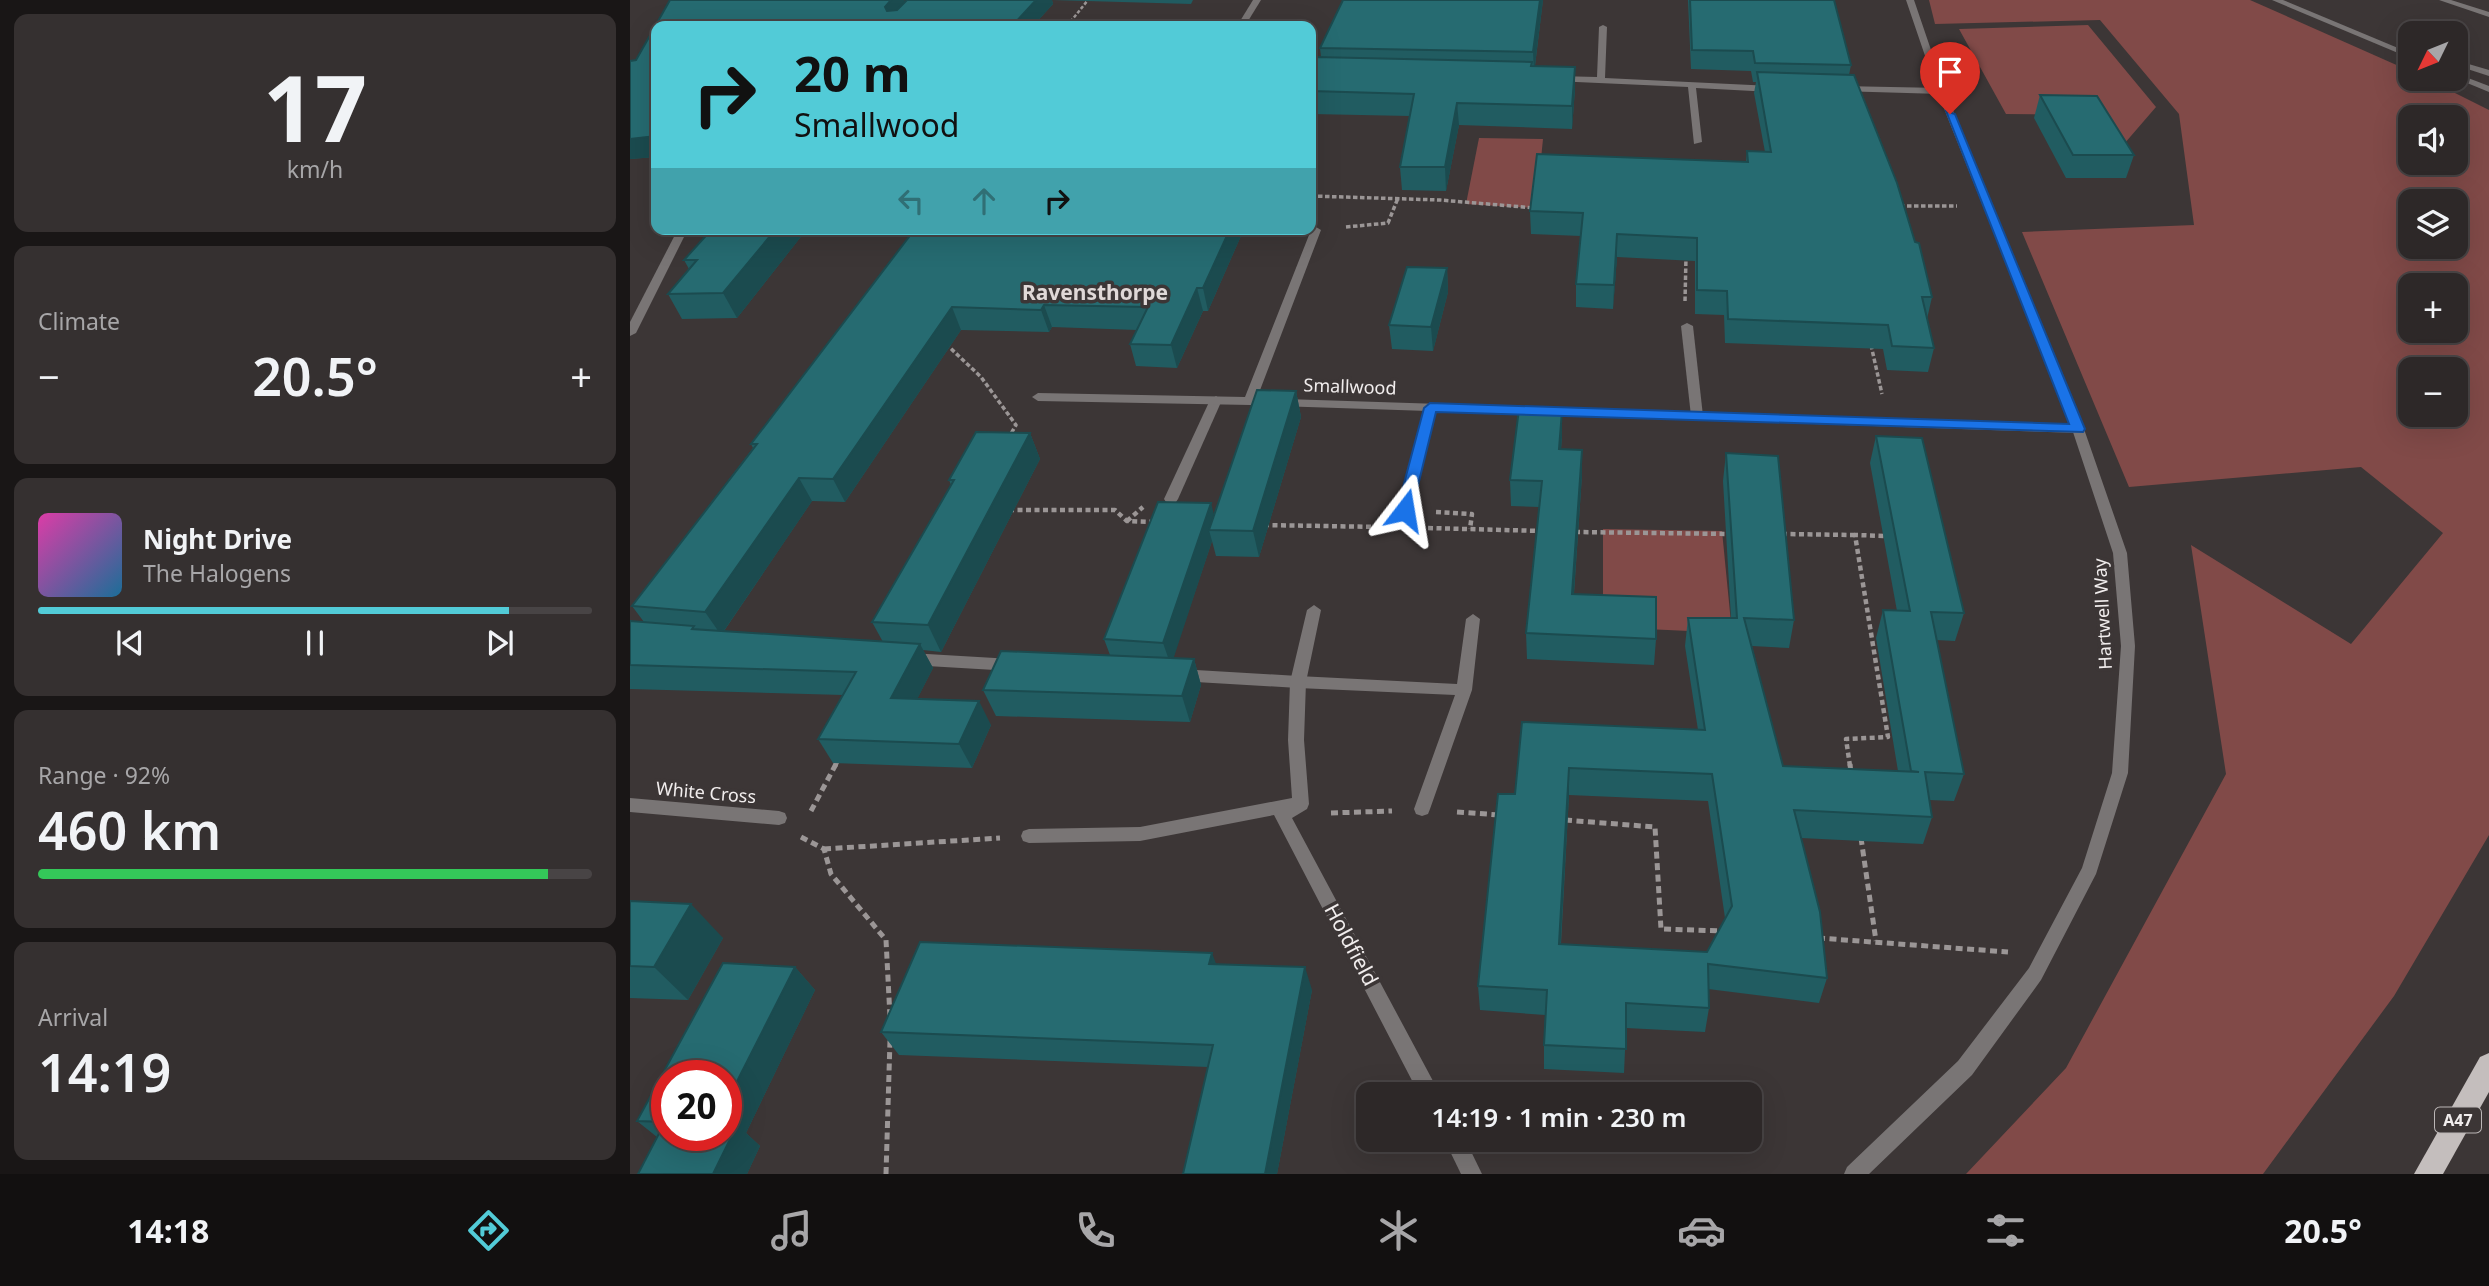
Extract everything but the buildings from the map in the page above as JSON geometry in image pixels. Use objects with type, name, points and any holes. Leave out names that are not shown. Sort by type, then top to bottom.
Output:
[{"type":"highway","name":"A47","points":[[2428,1174],[2489,1066]]},
{"type":"street","points":[[1244,21],[1257,0]]},
{"type":"street","name":"Hartwell Way","points":[[1854,1174],[1965,1068],[2035,974],[2090,869],[2120,772],[2128,646],[2120,553],[2078,429],[1986,206],[1941,91],[1910,0]]},
{"type":"street","points":[[2276,0],[2398,51]]},
{"type":"street","points":[[2442,0],[2489,15]]},
{"type":"street","points":[[1601,80],[1604,27]]},
{"type":"street","points":[[2340,27],[2398,44]]},
{"type":"street","points":[[2468,66],[2489,73]]},
{"type":"street","points":[[1546,79],[1778,89]]},
{"type":"street","points":[[2468,80],[2489,89]]},
{"type":"street","points":[[1692,86],[1697,142]]},
{"type":"street","points":[[1828,89],[1941,91]]},
{"type":"street","points":[[630,333],[679,235]]},
{"type":"street","points":[[1250,401],[1314,235]]},
{"type":"street","points":[[1687,326],[1697,416]]},
{"type":"street","name":"Smallwood","points":[[1038,397],[1250,401],[2078,429]]},
{"type":"street","points":[[1171,499],[1216,400]]},
{"type":"street","points":[[1405,510],[1430,408]]},
{"type":"street","points":[[1301,804],[1296,740],[1298,682],[1314,610]]},
{"type":"street","points":[[1422,810],[1464,690],[1473,619]]},
{"type":"street","points":[[890,657],[1026,666]]},
{"type":"street","points":[[1162,674],[1464,690]]},
{"type":"street","points":[[1283,815],[1301,804]]},
{"type":"street","points":[[1029,836],[1140,834],[1301,804]]},
{"type":"street","name":"White Cross","points":[[630,806],[779,818]]},
{"type":"street","name":"Holdfield","points":[[1283,815],[1424,1082]]},
{"type":"street","points":[[1461,1152],[1472,1174]]},
{"type":"path","points":[[1071,21],[1088,0]]},
{"type":"path","points":[[1316,196],[1398,198],[1544,209]]},
{"type":"path","points":[[1316,230],[1388,223],[1398,198]]},
{"type":"path","points":[[1892,206],[1986,206]]},
{"type":"path","points":[[1686,252],[1687,326]]},
{"type":"path","points":[[1870,339],[1888,423]]},
{"type":"path","points":[[1405,510],[1472,514],[1470,529]]},
{"type":"path","points":[[1852,780],[1846,740],[1888,737],[1855,535],[1893,536],[1892,528]]},
{"type":"path","points":[[1283,815],[1422,810],[1504,816]]},
{"type":"path","points":[[1559,820],[1655,827],[1661,929],[1727,932]]},
{"type":"path","points":[[1860,834],[1876,941]]},
{"type":"path","points":[[824,849],[1029,836]]},
{"type":"path","points":[[1814,938],[2045,955]]},
{"type":"shaded area","points":[[1929,0],[2250,0],[2398,66],[2398,91],[2451,91],[2489,110],[2489,835],[2394,996],[2263,1174],[1966,1174],[2066,1068],[2226,774],[2191,545],[2351,644],[2443,533],[2361,467],[2129,487],[2022,232],[2194,225],[2179,114],[2100,20],[1935,24]]},
{"type":"shaded area","points":[[2088,25],[2156,107],[2118,151],[2095,115],[2006,114],[1959,29]]},
{"type":"shaded area","points":[[1479,138],[1543,139],[1536,208],[1466,204]]},
{"type":"shaded area","points":[[1603,529],[1722,531],[1732,633],[1603,627]]},
{"type":"district","name":"Ravensthorpe","points":[[1095,293]]},
{"type":"route","points":[[1405,510],[1430,408],[2078,429],[1950,114]]}]
